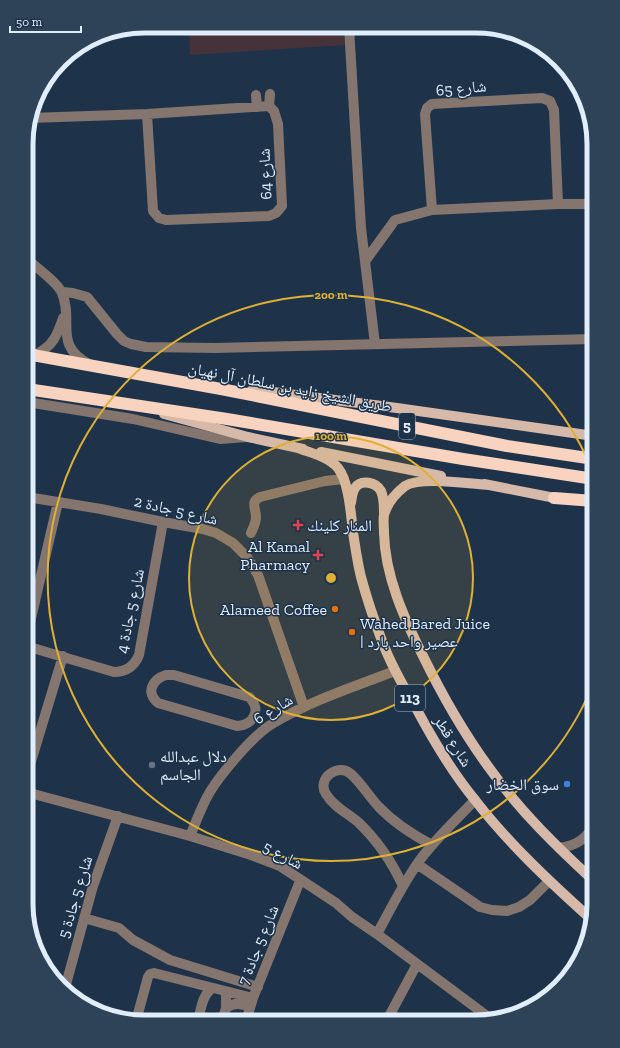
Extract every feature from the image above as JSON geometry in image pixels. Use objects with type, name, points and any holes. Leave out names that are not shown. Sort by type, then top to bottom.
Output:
[{"type":"highway","name":"طريق الشيخ زايد بن سلطان آل نهيان","points":[[33,355],[221,389],[507,446],[587,459]]},
{"type":"highway","name":"5","points":[[33,390],[235,420],[463,459],[587,478]]},
{"type":"highway","points":[[554,498],[587,500]]},
{"type":"main road","points":[[221,389],[272,392],[587,435]]},
{"type":"main road","points":[[126,403],[248,437],[298,448],[587,504]]},
{"type":"main road","name":"شارع قطر","points":[[298,448],[334,464],[340,470],[344,479],[350,508],[361,577],[371,613],[395,671],[449,765],[475,800],[549,881],[586,915]]},
{"type":"main road","points":[[384,515],[390,501],[400,491],[406,486],[417,482],[430,481],[489,485]]},
{"type":"main road","name":"شارع قطر","points":[[350,508],[353,492],[355,487],[359,484],[370,483],[376,485],[381,490],[383,498],[385,545],[389,569],[399,603],[411,633],[445,700],[492,773],[521,809],[587,874]]},
{"type":"street","points":[[349,33],[361,228],[375,344]]},
{"type":"street","points":[[36,118],[147,114],[269,106],[270,94]]},
{"type":"street","points":[[256,95],[257,107]]},
{"type":"street","name":"شارع 65","points":[[432,210],[425,114],[427,108],[432,104],[542,98],[550,101],[554,110],[558,204]]},
{"type":"street","name":"شارع 64","points":[[147,114],[153,211],[159,218],[166,220],[269,216],[276,213],[282,206],[278,124],[274,111],[269,106]]},
{"type":"street","points":[[366,260],[395,220],[432,210],[587,204]]},
{"type":"street","points":[[33,264],[62,292],[66,308],[68,345],[74,354],[91,365]]},
{"type":"street","points":[[62,292],[87,297],[124,341],[146,347],[215,348],[587,339]]},
{"type":"street","points":[[33,354],[44,350],[56,337],[66,308]]},
{"type":"street","points":[[33,403],[133,419],[220,439],[248,437]]},
{"type":"street","points":[[251,534],[256,516],[253,503],[256,499],[319,483],[344,479]]},
{"type":"street","name":"شارع 5 جادة 2","points":[[33,497],[101,508],[163,522],[203,529],[216,533],[233,543],[247,557],[258,575],[304,707]]},
{"type":"street","points":[[33,610],[58,502]]},
{"type":"street","name":"شارع 5 جادة 4","points":[[33,648],[114,672],[123,671],[135,664],[139,655],[163,522]]},
{"type":"street","points":[[33,756],[64,656]]},
{"type":"street","name":"شارع 6","points":[[190,836],[206,798],[229,766],[258,735],[271,724],[322,699],[395,671]]},
{"type":"street","points":[[252,718],[242,725],[231,725],[158,703],[152,695],[151,689],[159,677],[174,675],[249,697],[253,701],[255,707],[252,718],[258,735]]},
{"type":"street","points":[[252,718],[271,724]]},
{"type":"street","points":[[403,886],[388,859],[369,834],[330,800],[324,792],[324,782],[329,774],[338,770],[348,771],[379,807],[391,818],[404,829],[432,845]]},
{"type":"street","name":"شارع 5","points":[[33,794],[190,836],[251,855],[280,866],[300,881],[336,903],[352,917],[484,1014]]},
{"type":"street","points":[[377,934],[403,886],[418,864],[432,845],[475,800]]},
{"type":"street","name":"شارع 5 جادة 5","points":[[66,984],[93,886],[118,816]]},
{"type":"street","points":[[559,848],[573,845],[587,835]]},
{"type":"street","points":[[418,864],[480,907],[492,910],[506,911],[519,907],[530,900],[549,881]]},
{"type":"street","name":"شارع 5 جادة 7","points":[[248,1015],[300,881]]},
{"type":"street","points":[[84,918],[120,928],[133,940],[170,960],[258,987]]},
{"type":"street","points":[[390,1015],[417,964]]},
{"type":"street","points":[[138,1015],[148,977],[150,974],[158,973],[226,992],[252,1002]]},
{"type":"street","points":[[200,1015],[207,992],[212,988]]},
{"type":"street","points":[[224,1015],[226,1008],[226,992]]},
{"type":"street","points":[[226,1008],[230,1005],[252,1002]]},
{"type":"shaded area","points":[[189,33],[344,33],[345,45],[190,55]]},
{"type":"place","name":"المنار كلينك","points":[[298,525]]},
{"type":"place","name":"Al Kamal Pharmacy","points":[[318,555]]},
{"type":"place","name":"Alameed Coffee","points":[[335,609]]},
{"type":"place","name":"Wahed Bared Juice | عصير واحد بارد","points":[[352,632]]},
{"type":"place","name":"دلال عبدالله الجاسم","points":[[152,765]]},
{"type":"place","name":"سوق الخضار","points":[[567,784]]}]
